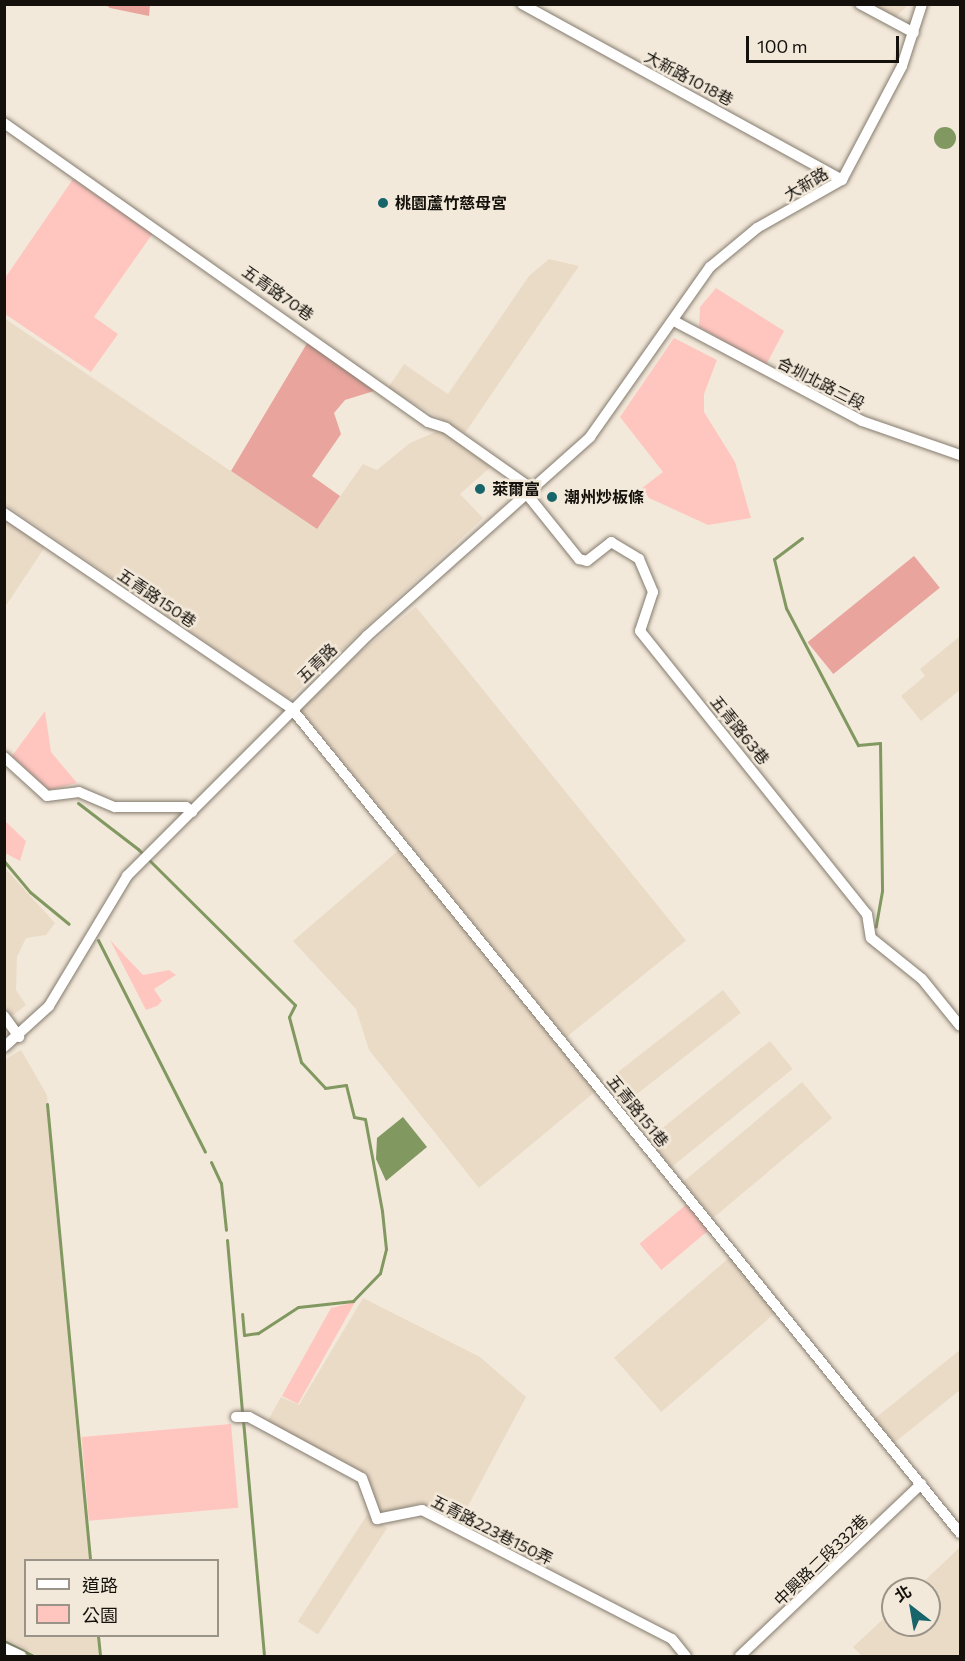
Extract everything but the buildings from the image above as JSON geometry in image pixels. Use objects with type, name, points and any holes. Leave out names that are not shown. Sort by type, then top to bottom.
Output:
[{"type":"street","name":"大新路1018巷","points":[[522,4],[842,180]]},
{"type":"street","points":[[860,4],[914,33]]},
{"type":"street","name":"大新路","points":[[674,321],[710,267],[738,241],[842,180],[882,110],[914,33],[922,4]]},
{"type":"street","name":"五青路70巷","points":[[4,123],[529,491]]},
{"type":"street","name":"五青路","points":[[4,1047],[19,1037],[49,1006],[127,876],[292,709],[590,436],[674,321]]},
{"type":"street","name":"合圳北路三段","points":[[674,321],[862,421],[960,455]]},
{"type":"street","name":"五青路63巷","points":[[529,491],[579,559],[587,561],[611,542],[639,559],[653,592],[640,631],[867,914],[871,938],[922,979],[960,1026]]},
{"type":"street","name":"五青路150巷","points":[[4,513],[292,709]]},
{"type":"street","name":"五青路151巷","points":[[292,709],[960,1533]]},
{"type":"street","points":[[4,757],[47,796],[79,792],[115,807],[186,807],[192,812]]},
{"type":"street","points":[[4,1017],[19,1037]]},
{"type":"street","name":"五青路223巷150弄","points":[[236,1417],[249,1417],[362,1478],[377,1520],[422,1510],[672,1639],[686,1656]]},
{"type":"street","name":"中興路二段332巷","points":[[740,1656],[921,1484]]},
{"type":"street","points":[[4,1648],[21,1656]]},
{"type":"shaded area","points":[[908,4],[896,17],[873,5]]},
{"type":"shaded area","points":[[106,5],[150,5],[149,16],[110,8]]},
{"type":"shaded area","points":[[945,127],[953,130],[956,138],[953,146],[945,149],[937,146],[934,138],[937,130]]},
{"type":"shaded area","points":[[549,259],[579,266],[465,433],[388,388],[404,364],[448,394],[529,276]]},
{"type":"shaded area","points":[[4,318],[317,529],[363,464],[377,470],[410,443],[440,430],[493,465],[460,494],[483,518],[289,699],[5,504]]},
{"type":"shaded area","points":[[309,340],[374,391],[345,400],[334,413],[341,434],[312,476],[340,496],[317,529],[231,471]]},
{"type":"shaded area","points":[[5,519],[45,547],[5,607]]},
{"type":"shaded area","points":[[914,556],[940,588],[833,674],[808,642]]},
{"type":"shaded area","points":[[416,607],[686,940],[566,1037],[296,704]]},
{"type":"shaded area","points":[[960,636],[960,690],[921,721],[901,696],[925,676],[920,669]]},
{"type":"shaded area","points":[[400,849],[597,1090],[479,1188],[369,1050],[356,1009],[293,941]]},
{"type":"shaded area","points":[[4,867],[55,923],[46,935],[26,938],[17,957],[16,990],[26,1005],[12,1016],[4,1005]]},
{"type":"shaded area","points":[[723,990],[741,1013],[622,1106],[604,1083]]},
{"type":"shaded area","points":[[770,1041],[793,1069],[671,1167],[649,1139]]},
{"type":"shaded area","points":[[21,1050],[47,1095],[90,1559],[24,1559],[24,1637],[97,1637],[99,1656],[38,1656],[5,1639],[4,1060]]},
{"type":"shaded area","points":[[802,1082],[832,1118],[713,1218],[683,1182]]},
{"type":"shaded area","points":[[403,1117],[427,1147],[386,1181],[376,1159],[377,1138]]},
{"type":"shaded area","points":[[731,1256],[778,1310],[661,1412],[614,1358]]},
{"type":"shaded area","points":[[363,1298],[480,1357],[526,1397],[459,1523],[420,1503],[381,1515],[366,1474],[267,1422],[281,1397],[299,1405]]},
{"type":"shaded area","points":[[960,1350],[960,1390],[894,1443],[874,1419]]},
{"type":"shaded area","points":[[367,1515],[387,1528],[318,1635],[298,1622]]},
{"type":"shaded area","points":[[960,1547],[960,1656],[862,1656],[853,1647],[881,1621],[881,1637],[941,1637],[941,1577],[929,1577]]},
{"type":"green space","points":[[73,179],[153,233],[94,317],[118,334],[91,372],[5,314],[5,278]]},
{"type":"green space","points":[[716,288],[784,331],[766,365],[699,327],[700,307]]},
{"type":"green space","points":[[674,338],[717,360],[704,394],[704,412],[735,462],[751,518],[708,525],[649,498],[642,488],[663,472],[620,417]]},
{"type":"green space","points":[[45,711],[51,752],[77,783],[49,790],[12,756]]},
{"type":"green space","points":[[5,821],[26,841],[20,861],[5,853]]},
{"type":"green space","points":[[110,940],[143,975],[169,970],[176,975],[154,989],[162,1001],[157,1006],[146,1010]]},
{"type":"green space","points":[[687,1204],[709,1230],[661,1270],[640,1244]]},
{"type":"green space","points":[[355,1302],[298,1404],[282,1396],[331,1308]]},
{"type":"green space","points":[[231,1424],[238,1508],[89,1521],[82,1437]]},
{"type":"waterway","points":[[802,538],[774,559],[786,608],[858,745],[880,743],[882,891],[876,926]]},
{"type":"waterway","points":[[78,803],[138,849],[295,1005],[289,1017],[301,1062],[325,1088],[346,1085],[354,1117],[365,1119],[382,1211],[386,1249],[380,1273],[353,1301],[298,1307],[258,1333],[244,1335],[242,1314]]},
{"type":"waterway","points":[[4,861],[30,892],[69,924]]},
{"type":"waterway","points":[[98,940],[205,1152]]},
{"type":"waterway","points":[[47,1104],[90,1559]]},
{"type":"waterway","points":[[211,1162],[221,1183],[226,1230]]},
{"type":"waterway","points":[[227,1240],[242,1411]]},
{"type":"waterway","points":[[243,1420],[264,1656]]},
{"type":"waterway","points":[[98,1637],[100,1656]]},
{"type":"waterway","points":[[4,1641],[34,1656]]},
{"type":"waterway","points":[[4,1655],[8,1656]]},
{"type":"place","name":"桃園蘆竹慈母宮","points":[[383,203]]},
{"type":"place","name":"萊爾富","points":[[480,489]]},
{"type":"place","name":"潮州炒板條","points":[[552,497]]}]
